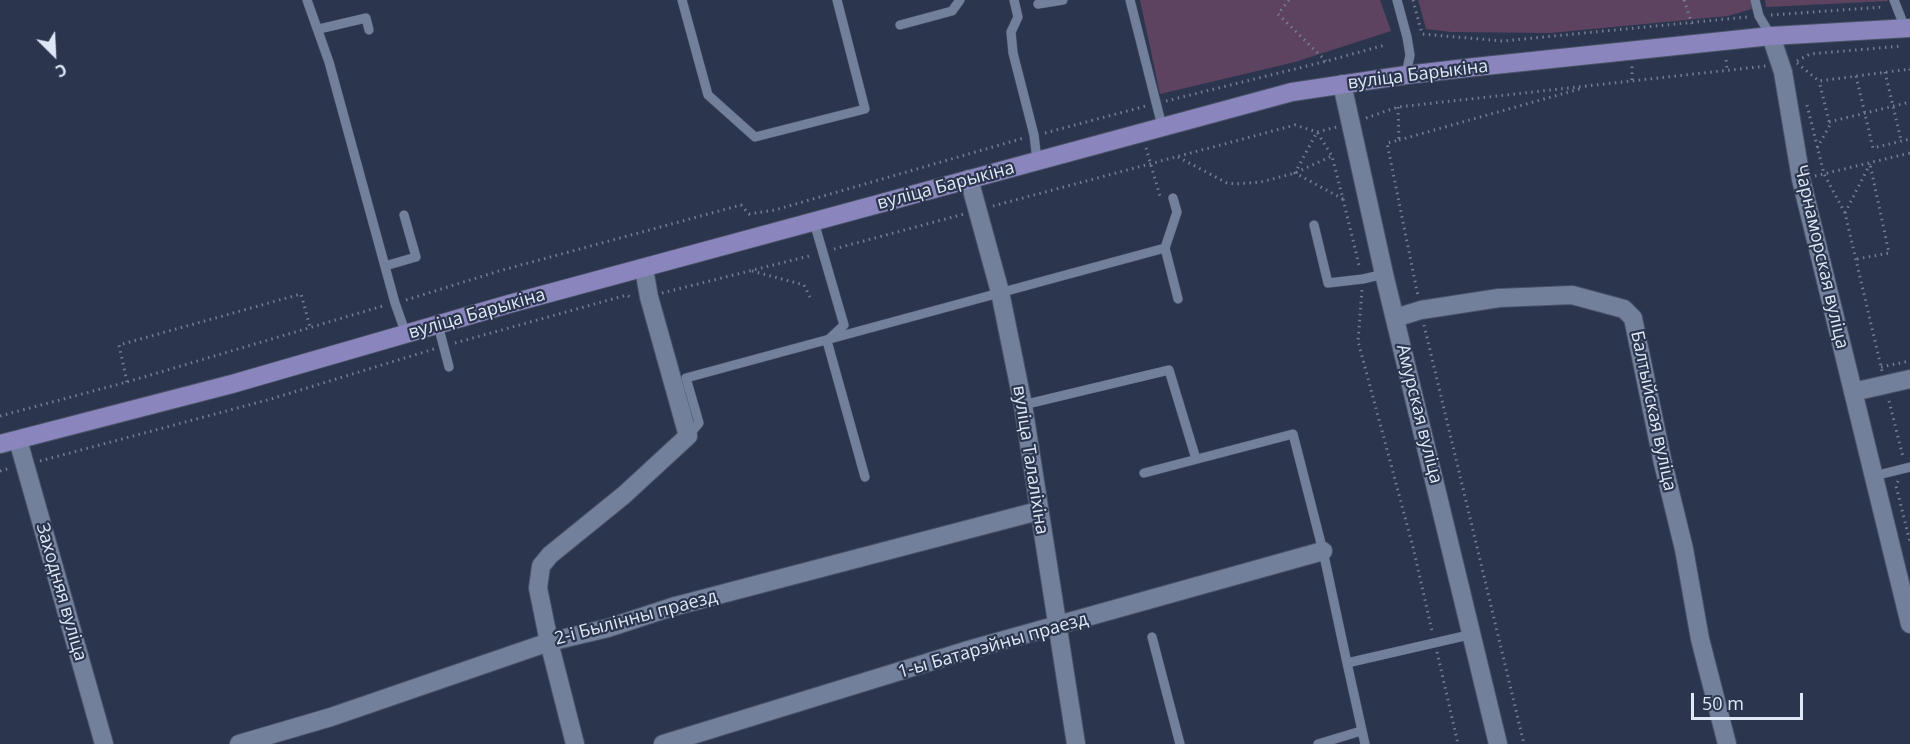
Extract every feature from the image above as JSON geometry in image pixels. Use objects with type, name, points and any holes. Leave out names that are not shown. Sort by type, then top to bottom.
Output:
[{"type":"main road","name":"вуліца Барыкіна","points":[[0,444],[232,384],[644,268],[1292,92],[1406,75],[1771,36],[1908,34]]},
{"type":"street","name":"Чарнаморская вуліца","points":[[1771,36],[1783,72],[1801,179],[1910,624]]},
{"type":"street","name":"Амурская вуліца","points":[[1342,84],[1384,274],[1498,744]]},
{"type":"street","name":"вуліца Талаліхіна","points":[[969,179],[1000,292],[1023,405],[1076,744]]},
{"type":"street","points":[[575,744],[538,588],[541,566],[550,555],[624,495],[688,435],[649,297],[644,268]]},
{"type":"street","name":"Балтыйская вуліца","points":[[1395,318],[1421,310],[1499,298],[1572,295],[1624,309],[1633,318],[1662,459],[1684,549],[1700,639],[1727,744]]},
{"type":"street","points":[[1853,392],[1910,379]]},
{"type":"street","name":"Заходняя вуліца","points":[[18,440],[104,744]]},
{"type":"street","name":"2-і Былінны праезд","points":[[239,744],[331,717],[549,642],[608,628],[672,607],[1038,511]]},
{"type":"street","name":"1-ы Батарэйны праезд","points":[[663,744],[965,651],[1323,551]]},
{"type":"lane","points":[[307,0],[319,29],[395,303],[406,334]]},
{"type":"lane","points":[[682,0],[708,95],[755,136],[865,109],[837,0]]},
{"type":"lane","points":[[900,25],[952,11],[960,0]]},
{"type":"lane","points":[[1014,0],[1018,17],[1011,32],[1012,53],[1034,135],[1037,160]]},
{"type":"lane","points":[[1038,4],[1063,0]]},
{"type":"lane","points":[[1130,0],[1162,126]]},
{"type":"lane","points":[[1397,0],[1410,55],[1406,75]]},
{"type":"lane","points":[[1755,0],[1759,16],[1771,36]]},
{"type":"lane","points":[[1895,3],[1908,34]]},
{"type":"lane","points":[[319,29],[366,18],[369,30]]},
{"type":"lane","points":[[1173,198],[1177,212],[1165,248],[1178,299]]},
{"type":"lane","points":[[386,266],[417,256],[404,215]]},
{"type":"lane","points":[[814,222],[844,325],[827,341]]},
{"type":"lane","points":[[1314,225],[1328,283],[1384,274]]},
{"type":"lane","points":[[688,435],[699,423],[686,378],[1165,248]]},
{"type":"lane","points":[[438,325],[449,367]]},
{"type":"lane","points":[[827,341],[865,477]]},
{"type":"lane","points":[[1023,405],[1169,369],[1196,459]]},
{"type":"lane","points":[[1144,473],[1293,434],[1323,551],[1365,744]]},
{"type":"lane","points":[[1874,476],[1910,467]]},
{"type":"lane","points":[[1347,663],[1473,634]]},
{"type":"lane","points":[[1152,637],[1180,744]]},
{"type":"lane","points":[[1318,744],[1361,731]]},
{"type":"path","points":[[1289,0],[1278,14],[1327,61]]},
{"type":"path","points":[[1413,0],[1422,34],[1503,41],[1895,3]]},
{"type":"path","points":[[1684,0],[1692,24]]},
{"type":"path","points":[[1790,63],[1810,54],[1908,34]]},
{"type":"path","points":[[0,416],[127,382],[499,271],[741,205],[749,214],[775,210],[1034,135],[1385,45]]},
{"type":"path","points":[[1726,60],[1727,69]]},
{"type":"path","points":[[1796,62],[1799,73]]},
{"type":"path","points":[[1796,62],[1819,81],[1830,125],[1817,148]]},
{"type":"path","points":[[0,471],[271,399],[444,346],[627,296],[635,300],[649,297],[1295,124],[1317,132],[1350,124],[1398,107],[1770,66]]},
{"type":"path","points":[[1819,81],[1910,69],[1910,71]]},
{"type":"path","points":[[1885,72],[1902,141]]},
{"type":"path","points":[[1856,76],[1873,147],[1910,139]]},
{"type":"path","points":[[1524,744],[1421,310],[1387,143],[1593,85]]},
{"type":"path","points":[[1829,122],[1910,102]]},
{"type":"path","points":[[1807,105],[1824,174],[1845,213],[1885,384],[1910,361]]},
{"type":"path","points":[[1398,107],[1399,140]]},
{"type":"path","points":[[1141,132],[1160,196]]},
{"type":"path","points":[[1317,132],[1332,156],[1363,279],[1358,341],[1413,547],[1458,744]]},
{"type":"path","points":[[1295,173],[1317,132]]},
{"type":"path","points":[[1801,179],[1910,153]]},
{"type":"path","points":[[1176,156],[1227,183],[1235,184],[1261,182],[1295,173],[1332,156]]},
{"type":"path","points":[[1845,213],[1869,164]]},
{"type":"path","points":[[1857,260],[1890,253],[1869,164]]},
{"type":"path","points":[[1295,173],[1343,199]]},
{"type":"path","points":[[751,270],[804,285],[810,297]]},
{"type":"path","points":[[127,382],[119,345],[301,294],[310,327]]},
{"type":"shaded area","points":[[1140,0],[1380,0],[1391,31],[1295,62],[1160,94]]},
{"type":"shaded area","points":[[1418,0],[1752,0],[1755,8],[1728,16],[1550,33],[1451,32],[1426,29]]},
{"type":"shaded area","points":[[1765,0],[1887,0],[1888,1],[1766,7]]}]
